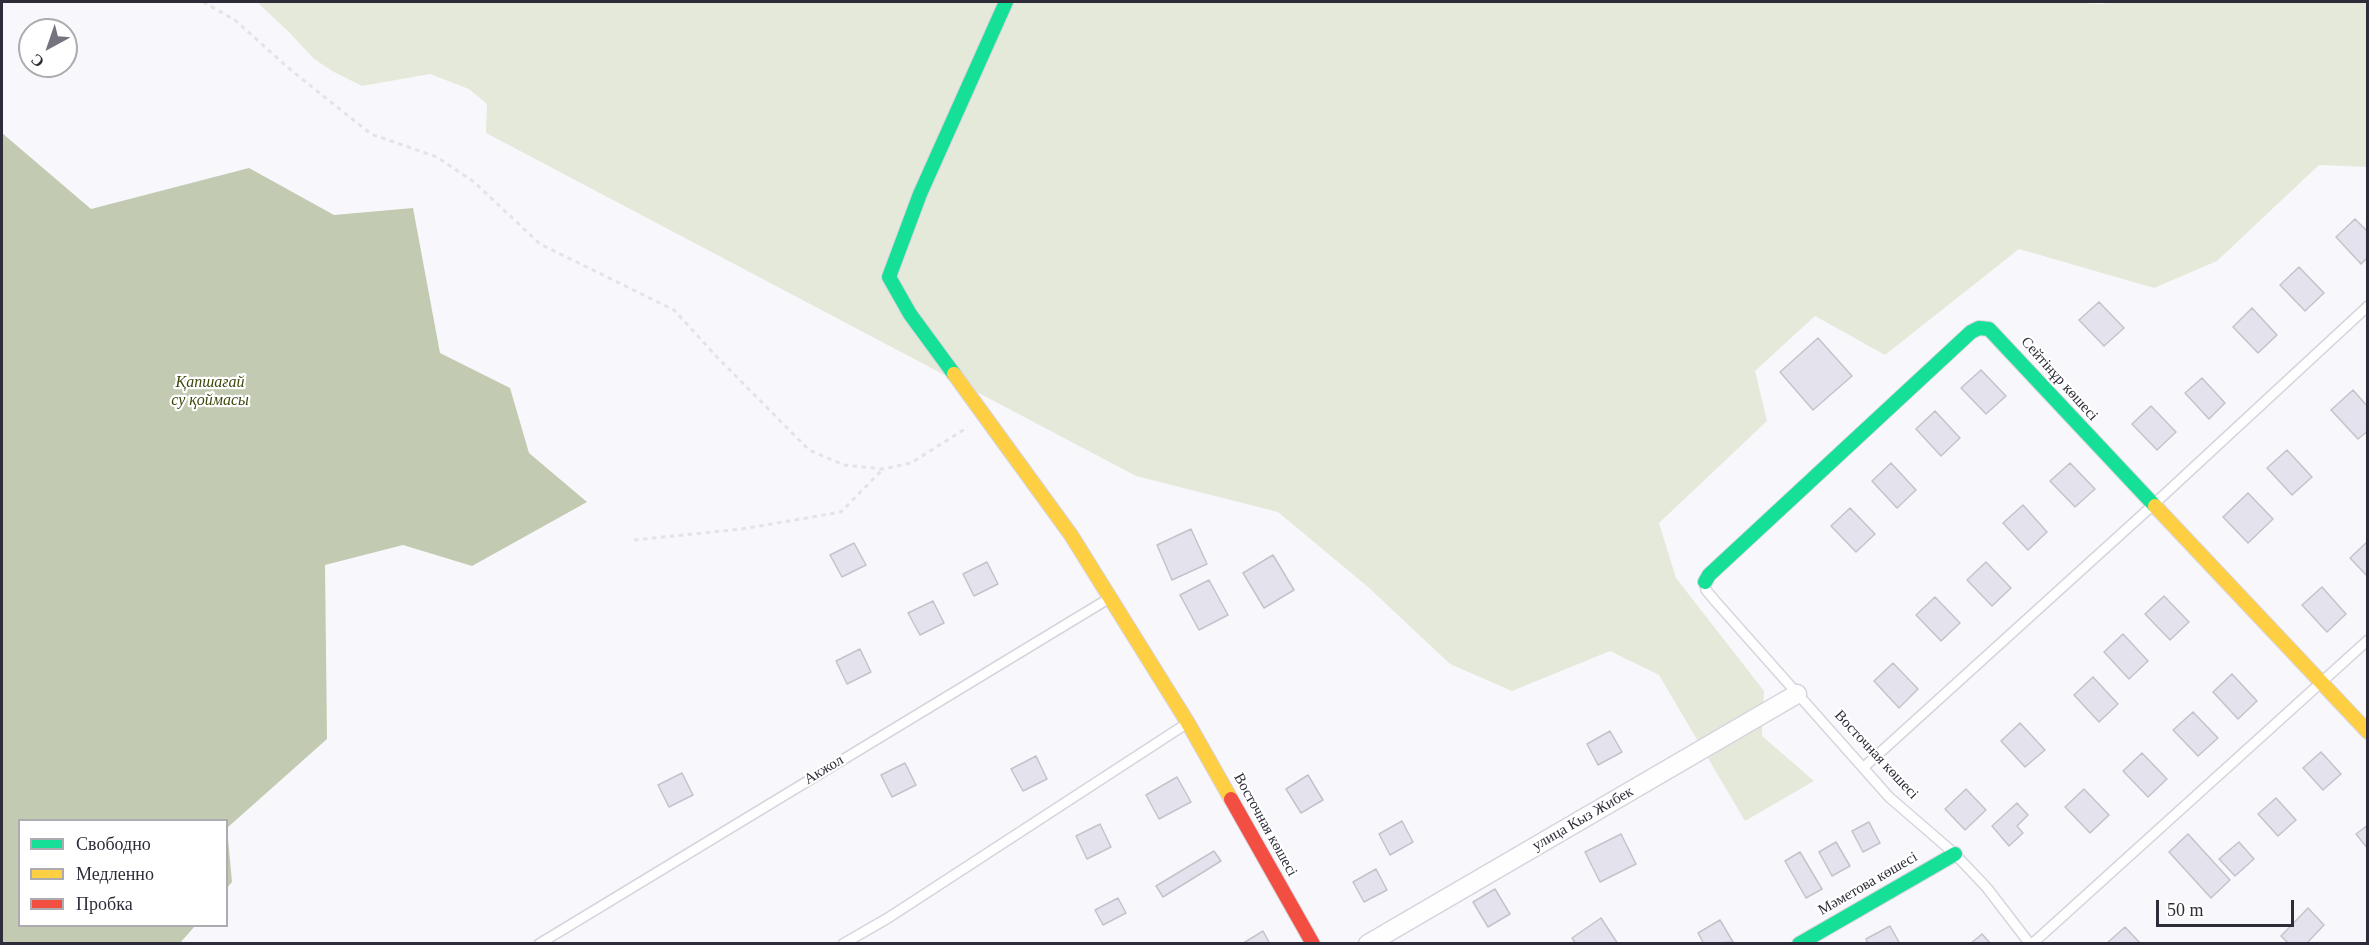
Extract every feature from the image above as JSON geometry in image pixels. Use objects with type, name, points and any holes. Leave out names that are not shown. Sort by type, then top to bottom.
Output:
[{"type":"street","name":"Восточная көшесі","points":[[1006,2],[920,194],[889,277],[910,314],[1071,535],[1188,723],[1313,944]]},
{"type":"street","name":"Сейтінұр көшесі","points":[[1705,582],[1709,575],[1962,340],[1979,328],[1989,329],[2000,338],[2153,505],[2367,732]]},
{"type":"street","name":"улица Кыз Жибек","points":[[1368,944],[1797,693]]},
{"type":"street","name":"Мәметова көшесі","points":[[1799,944],[1954,854]]},
{"type":"lane","points":[[1863,768],[2153,505],[2367,306]]},
{"type":"lane","name":"Восточная көшесі","points":[[1705,582],[1706,590],[1716,603],[1889,797],[1954,854],[1987,888],[2031,944]]},
{"type":"lane","name":"Акжол","points":[[539,944],[1110,597]]},
{"type":"lane","points":[[2031,944],[2367,640]]},
{"type":"lane","points":[[843,944],[888,918],[1188,723]]},
{"type":"path","points":[[203,2],[236,20],[292,71],[371,134],[437,157],[474,182],[540,244],[674,310],[808,450],[844,465],[883,469],[911,463],[984,416]]},
{"type":"path","points":[[634,540],[742,529],[842,512],[883,469]]},
{"type":"shaded area","points":[[257,2],[2067,2],[2103,4],[2108,2],[2367,2],[2367,167],[2319,165],[2217,261],[2154,288],[2019,249],[1885,355],[1815,316],[1755,371],[1767,421],[1659,523],[1676,578],[1764,691],[1762,736],[1814,781],[1745,821],[1659,675],[1610,651],[1512,691],[1450,664],[1368,587],[1278,512],[1136,476],[486,133],[487,104],[469,89],[430,74],[362,86],[334,72],[314,59]]},
{"type":"water","name":"Қапшағай су қоймасы","points":[[2,133],[91,209],[249,168],[334,215],[413,208],[440,353],[510,388],[529,453],[587,502],[472,566],[403,545],[325,565],[327,739],[228,827],[228,819],[18,819],[18,927],[194,927],[180,943],[2,943]]},
{"type":"water","name":"Қапшағай су қоймасы","points":[[228,839],[232,882],[228,887]]},
{"type":"building","points":[[2355,219],[2368,232],[2368,257],[2361,264],[2336,237]]},
{"type":"building","points":[[2299,267],[2324,293],[2305,311],[2280,285]]},
{"type":"building","points":[[2099,302],[2124,328],[2104,346],[2079,320]]},
{"type":"building","points":[[2252,308],[2277,335],[2258,353],[2233,327]]},
{"type":"building","points":[[1818,338],[1852,376],[1813,410],[1780,372]]},
{"type":"building","points":[[1981,370],[2006,396],[1986,414],[1961,388]]},
{"type":"building","points":[[2202,378],[2225,403],[2209,419],[2185,393]]},
{"type":"building","points":[[2353,390],[2368,407],[2368,431],[2358,439],[2331,410]]},
{"type":"building","points":[[2151,406],[2176,432],[2157,450],[2132,424]]},
{"type":"building","points":[[1935,411],[1960,438],[1941,456],[1916,429]]},
{"type":"building","points":[[2287,450],[2312,477],[2292,495],[2267,468]]},
{"type":"building","points":[[1891,463],[1916,490],[1897,508],[1872,481]]},
{"type":"building","points":[[2070,463],[2095,489],[2075,507],[2050,481]]},
{"type":"building","points":[[2248,493],[2273,519],[2248,543],[2223,517]]},
{"type":"building","points":[[2023,505],[2047,532],[2028,550],[2003,523]]},
{"type":"building","points":[[1850,508],[1875,534],[1856,552],[1831,526]]},
{"type":"building","points":[[1191,529],[1207,564],[1172,580],[1157,545]]},
{"type":"building","points":[[2368,541],[2368,577],[2350,558]]},
{"type":"building","points":[[854,543],[866,565],[842,577],[830,555]]},
{"type":"building","points":[[1273,555],[1294,590],[1264,608],[1243,573]]},
{"type":"building","points":[[987,562],[998,584],[974,596],[963,574]]},
{"type":"building","points":[[1986,562],[2011,588],[1992,606],[1967,580]]},
{"type":"building","points":[[1209,580],[1228,615],[1199,630],[1180,595]]},
{"type":"building","points":[[2322,587],[2346,614],[2327,632],[2302,605]]},
{"type":"building","points":[[2164,596],[2189,622],[2170,640],[2145,614]]},
{"type":"building","points":[[1935,597],[1960,623],[1941,641],[1916,615]]},
{"type":"building","points":[[933,601],[944,623],[920,635],[908,613]]},
{"type":"building","points":[[2123,634],[2148,661],[2129,679],[2104,652]]},
{"type":"building","points":[[860,649],[871,672],[847,684],[836,661]]},
{"type":"building","points":[[1893,663],[1918,689],[1899,708],[1874,681]]},
{"type":"building","points":[[2232,674],[2257,701],[2238,719],[2213,692]]},
{"type":"building","points":[[2093,677],[2118,704],[2099,722],[2074,695]]},
{"type":"building","points":[[2193,712],[2218,738],[2198,756],[2173,730]]},
{"type":"building","points":[[2020,723],[2045,750],[2025,767],[2001,741]]},
{"type":"building","points":[[1610,731],[1622,752],[1598,765],[1587,744]]},
{"type":"building","points":[[2321,752],[2341,774],[2323,790],[2303,768]]},
{"type":"building","points":[[2142,753],[2167,779],[2148,797],[2123,771]]},
{"type":"building","points":[[1036,756],[1047,779],[1023,791],[1011,769]]},
{"type":"building","points":[[905,763],[916,785],[892,797],[881,775]]},
{"type":"building","points":[[682,773],[693,795],[669,807],[658,785]]},
{"type":"building","points":[[1308,775],[1323,800],[1301,813],[1286,789]]},
{"type":"building","points":[[1177,777],[1191,802],[1159,819],[1146,795]]},
{"type":"building","points":[[1966,789],[1986,810],[1965,830],[1945,809]]},
{"type":"building","points":[[2084,789],[2109,815],[2090,833],[2065,807]]},
{"type":"building","points":[[2276,798],[2296,820],[2278,836],[2258,814]]},
{"type":"building","points":[[2017,803],[2028,815],[2017,826],[2023,833],[2009,846],[1992,826]]},
{"type":"building","points":[[1402,821],[1413,842],[1390,855],[1379,834]]},
{"type":"building","points":[[1869,822],[1880,843],[1863,852],[1852,831]]},
{"type":"building","points":[[1100,824],[1111,847],[1087,859],[1076,836]]},
{"type":"building","points":[[2368,825],[2368,849],[2356,834]]},
{"type":"building","points":[[1621,834],[1636,864],[1600,882],[1585,852]]},
{"type":"building","points":[[2188,834],[2230,880],[2211,898],[2169,852]]},
{"type":"building","points":[[1836,842],[1850,866],[1832,876],[1819,852]]},
{"type":"building","points":[[2239,842],[2254,859],[2235,876],[2219,859]]},
{"type":"building","points":[[1214,851],[1221,861],[1163,897],[1156,886]]},
{"type":"building","points":[[1800,852],[1822,889],[1806,898],[1785,861]]},
{"type":"building","points":[[1376,869],[1387,890],[1364,902],[1353,882]]},
{"type":"building","points":[[1495,889],[1510,914],[1488,927],[1473,902]]},
{"type":"building","points":[[1118,898],[1126,913],[1103,925],[1095,910]]},
{"type":"building","points":[[2308,908],[2324,925],[2306,944],[2289,944],[2281,936]]},
{"type":"building","points":[[1601,918],[1618,944],[1576,944],[1572,938]]},
{"type":"building","points":[[1720,920],[1733,942],[1704,944],[1698,933]]},
{"type":"building","points":[[1890,926],[1900,944],[1868,944],[1866,939]]},
{"type":"building","points":[[2125,927],[2141,944],[2106,944]]},
{"type":"building","points":[[1263,931],[1270,944],[1242,944]]},
{"type":"building","points":[[1982,934],[1991,944],[1970,944]]},
{"type":"traffic: fast","points":[[954,374],[910,314],[889,277],[920,194],[1006,2]]},
{"type":"traffic: fast","points":[[1705,582],[1709,575],[1971,332],[1979,328],[1989,329],[2155,506]]},
{"type":"traffic: fast","points":[[1799,944],[1955,854]]},
{"type":"traffic: slow","points":[[954,374],[1071,535],[1188,723],[1231,799]]},
{"type":"traffic: slow","points":[[2155,506],[2368,732]]},
{"type":"traffic: jam","points":[[1231,799],[1313,944]]}]
